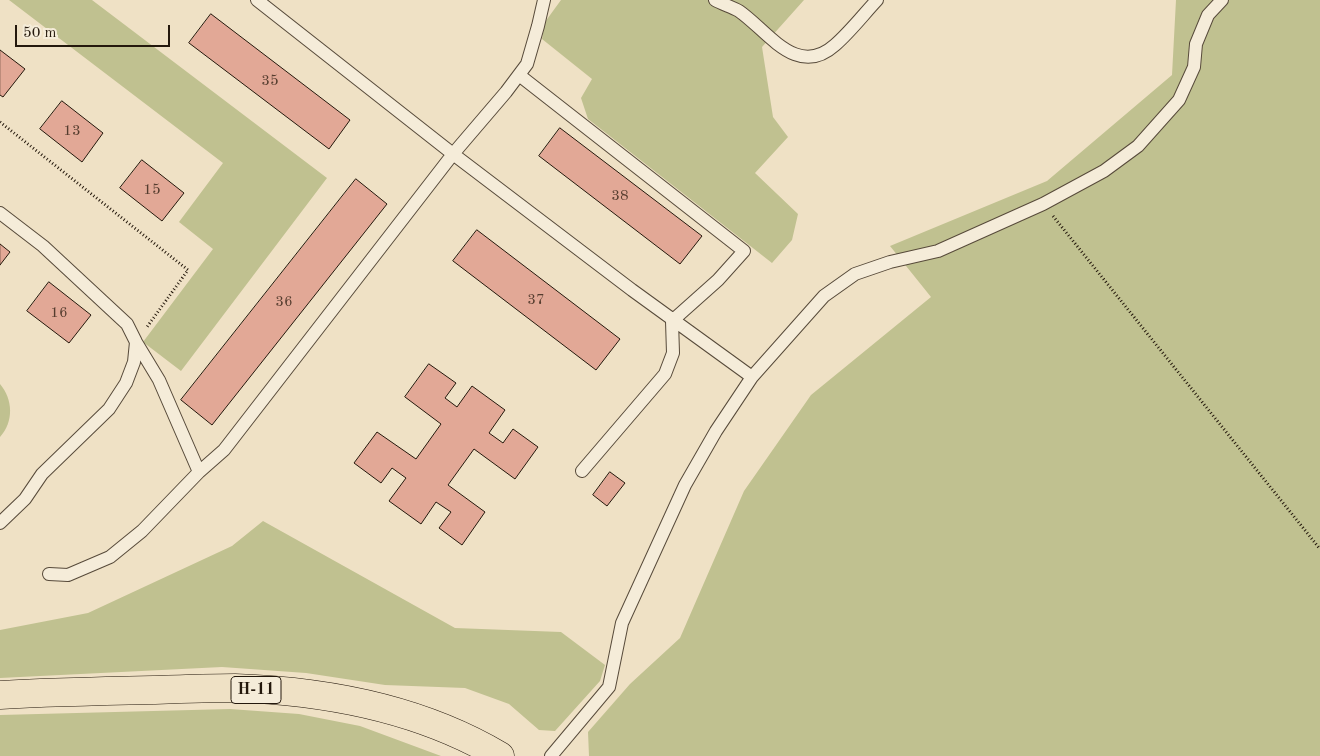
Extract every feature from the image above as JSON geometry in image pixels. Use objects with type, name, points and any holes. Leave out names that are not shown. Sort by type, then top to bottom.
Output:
[{"type":"main road","name":"Н-11","points":[[0,695],[235,688],[304,693],[367,704],[439,726],[500,756]]},
{"type":"lane","points":[[256,0],[672,321],[714,349],[752,378]]},
{"type":"lane","points":[[49,574],[68,575],[110,557],[142,530],[198,472],[224,450],[454,154],[527,64],[544,0]]},
{"type":"lane","points":[[715,0],[738,11],[780,47],[795,54],[809,57],[820,56],[835,46],[876,0]]},
{"type":"lane","points":[[551,756],[609,687],[622,623],[685,485],[716,431],[752,378],[824,296],[855,274],[890,262],[938,251],[1043,204],[1104,170],[1138,146],[1179,100],[1194,68],[1196,44],[1208,15],[1222,0]]},
{"type":"lane","points":[[519,75],[744,251],[718,280],[672,321]]},
{"type":"lane","points":[[0,213],[43,246],[127,324],[159,380],[198,472]]},
{"type":"lane","points":[[582,471],[665,374],[673,353],[672,321]]},
{"type":"lane","points":[[0,523],[25,499],[42,474],[109,409],[126,383],[134,362],[136,342]]},
{"type":"path","points":[[0,122],[188,270],[136,342]]},
{"type":"path","points":[[1043,204],[1320,549]]},
{"type":"green space","points":[[9,0],[92,0],[327,178],[181,371],[143,342],[213,249],[179,222],[223,163]]},
{"type":"green space","points":[[561,0],[804,0],[762,47],[773,117],[788,137],[755,173],[798,214],[792,240],[772,263],[588,119],[581,98],[592,79],[542,39],[545,22]]},
{"type":"green space","points":[[1176,0],[1320,0],[1320,756],[589,756],[588,732],[630,684],[680,638],[744,491],[811,395],[931,297],[890,246],[1047,181],[1172,75]]},
{"type":"green space","points":[[0,384],[7,396],[10,418],[5,431],[0,437]]},
{"type":"green space","points":[[263,521],[455,628],[561,632],[605,665],[600,681],[555,731],[539,730],[509,704],[465,688],[385,685],[306,673],[222,667],[0,678],[0,630],[88,613],[232,546]]},
{"type":"green space","points":[[230,709],[299,714],[360,726],[441,756],[0,756],[0,715]]},
{"type":"building","points":[[211,14],[350,120],[329,149],[189,43]]},
{"type":"building","points":[[0,50],[25,69],[3,97],[0,95]]},
{"type":"building","points":[[62,101],[103,133],[82,162],[40,129]]},
{"type":"building","points":[[560,128],[702,236],[680,264],[539,156]]},
{"type":"building","points":[[142,160],[184,193],[162,221],[120,188]]},
{"type":"building","points":[[356,179],[387,204],[212,425],[181,400]]},
{"type":"building","points":[[477,230],[620,339],[596,370],[453,261]]},
{"type":"building","points":[[0,244],[10,252],[0,265]]},
{"type":"building","points":[[49,282],[91,315],[69,343],[27,311]]},
{"type":"building","points":[[429,364],[456,383],[445,398],[457,407],[472,386],[505,410],[489,433],[503,443],[513,429],[538,447],[515,479],[474,449],[448,485],[485,512],[462,545],[439,528],[451,512],[436,502],[421,524],[389,501],[406,478],[392,468],[381,483],[354,463],[377,432],[416,459],[441,424],[405,397]]},
{"type":"building","points":[[610,472],[625,483],[607,506],[593,495]]}]
